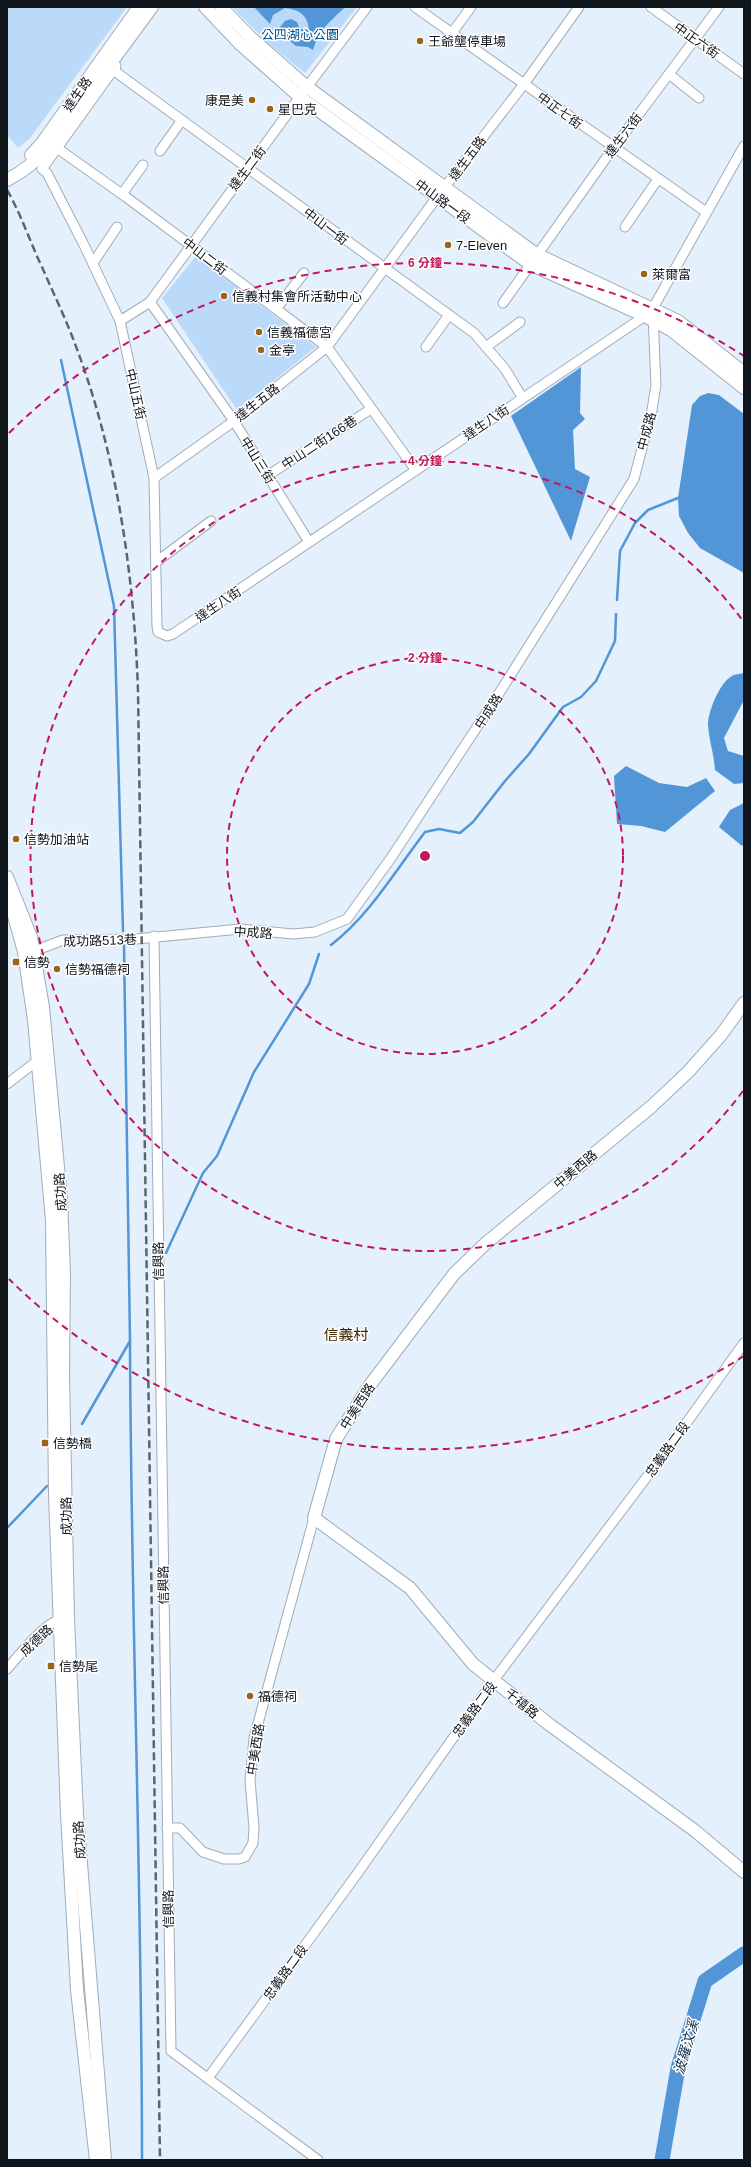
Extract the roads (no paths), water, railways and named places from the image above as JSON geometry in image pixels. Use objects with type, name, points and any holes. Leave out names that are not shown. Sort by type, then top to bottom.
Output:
[{"type":"street","name":"達生路","points":[[7,171],[19,166],[42,143],[138,7]]},
{"type":"street","name":"達生路","points":[[7,180],[24,171],[39,159],[50,147],[152,7]]},
{"type":"street","name":"中山路一段","points":[[205,7],[239,43],[300,97],[437,197],[533,259],[650,315],[672,330],[744,388]]},
{"type":"street","name":"中山路一段","points":[[221,7],[250,37],[307,86],[446,186],[533,259]]},
{"type":"street","name":"達生二街","points":[[120,321],[150,302],[307,86],[368,7]]},
{"type":"street","name":"中正七街","points":[[415,7],[613,148],[706,212]]},
{"type":"street","points":[[452,33],[471,7]]},
{"type":"street","name":"達生五路","points":[[154,478],[234,421],[327,346],[437,197],[524,84],[579,7]]},
{"type":"street","name":"中正六街","points":[[650,7],[744,74]]},
{"type":"street","name":"達生六街","points":[[503,303],[613,148],[719,7]]},
{"type":"street","name":"達生路","points":[[42,169],[138,34],[139,24]]},
{"type":"street","name":"中山一街","points":[[113,70],[384,269],[474,333],[505,369],[522,397]]},
{"type":"street","points":[[669,74],[700,98]]},
{"type":"street","points":[[160,151],[182,120]]},
{"type":"street","name":"達生八街","points":[[163,635],[173,634],[522,397],[650,315],[744,146]]},
{"type":"street","name":"中山二街","points":[[57,148],[122,194],[327,346],[415,469]]},
{"type":"street","points":[[122,194],[143,165]]},
{"type":"street","name":"中山五街","points":[[42,169],[47,173],[93,263],[120,321],[154,478],[157,626],[158,632],[163,635]]},
{"type":"street","points":[[625,227],[658,179]]},
{"type":"street","points":[[93,263],[117,227]]},
{"type":"street","points":[[276,309],[304,274]]},
{"type":"street","name":"中山三街","points":[[150,302],[234,421],[309,542]]},
{"type":"street","points":[[426,346],[449,315]]},
{"type":"street","name":"中山路一段","points":[[650,315],[678,321],[744,373]]},
{"type":"street","name":"中成路","points":[[154,936],[240,929],[275,934],[315,932],[346,919],[358,906],[498,695],[634,479],[652,410],[656,385],[650,315]]},
{"type":"street","points":[[486,347],[520,322]]},
{"type":"street","name":"中山二街166巷","points":[[268,476],[371,409]]},
{"type":"street","points":[[156,562],[211,521]]},
{"type":"street","name":"成功路","points":[[7,877],[22,911],[29,951],[34,1020],[43,1062],[52,1221],[55,1494],[77,1814],[105,2160]]},
{"type":"street","name":"成功路","points":[[7,901],[29,951]]},
{"type":"street","name":"成功路513巷","points":[[29,951],[63,940],[136,939],[154,936]]},
{"type":"street","name":"信興路","points":[[154,936],[171,2051],[318,2160]]},
{"type":"street","name":"中美西路","points":[[167,1828],[180,1828],[203,1852],[224,1859],[239,1859],[245,1857],[253,1843],[254,1828],[250,1780],[254,1738],[336,1439],[374,1379],[454,1274],[485,1244],[652,1106],[688,1072],[721,1035],[744,1003]]},
{"type":"street","points":[[7,1084],[33,1064],[43,1062]]},
{"type":"street","name":"忠義路二段","points":[[208,2078],[357,1874],[494,1680],[664,1454],[744,1342]]},
{"type":"street","name":"千禧路","points":[[314,1518],[410,1588],[473,1664],[550,1726],[694,1830],[744,1872]]},
{"type":"street","name":"成功路","points":[[64,1619],[67,1814],[77,1990],[96,2160]]},
{"type":"street","name":"成德路","points":[[7,1669],[42,1630],[64,1619]]},
{"type":"water","points":[[254,7],[345,7],[322,31],[313,50],[308,47],[296,46],[282,34],[280,27],[285,21],[291,19],[297,22],[300,29],[309,29],[308,24],[302,14],[285,8],[273,15],[270,24]]},
{"type":"water","points":[[581,367],[580,413],[585,419],[573,430],[575,469],[590,477],[571,541],[511,416]]},
{"type":"water","points":[[708,393],[719,395],[744,414],[744,573],[700,548],[688,533],[679,516],[678,498],[692,405],[700,396]]},
{"type":"water","points":[[744,673],[744,700],[724,738],[728,751],[744,756],[744,783],[734,784],[715,770],[708,725],[712,705],[723,684],[732,676]]},
{"type":"water","points":[[626,766],[659,783],[687,787],[706,778],[715,791],[665,832],[641,826],[617,824],[614,776]]},
{"type":"water","points":[[744,803],[744,843],[742,846],[719,827],[730,810]]},
{"type":"waterway","points":[[61,360],[114,606],[123,931]]},
{"type":"waterway","points":[[617,600],[620,551],[635,523],[648,510],[678,498]]},
{"type":"waterway","points":[[331,945],[370,907],[425,832],[439,829],[460,833],[473,822],[505,781],[529,754],[563,707],[581,697],[596,681],[615,641],[616,614]]},
{"type":"waterway","points":[[82,1424],[130,1341],[124,946]]},
{"type":"waterway","points":[[166,1253],[203,1173],[217,1156],[254,1072],[309,984],[319,954]]},
{"type":"waterway","points":[[130,1341],[132,1546],[142,2058],[142,2160]]},
{"type":"waterway","points":[[7,1528],[47,1486]]},
{"type":"waterway","name":"波羅汶溪","points":[[662,2160],[678,2068],[705,1981],[744,1954]]},
{"type":"railway","points":[[7,190],[21,218],[69,327],[100,422],[120,511],[127,556],[136,646],[138,691],[160,2160]]},
{"type":"place","name":"王爺壟停車場","points":[[420,41]]},
{"type":"place","name":"康是美","points":[[252,100]]},
{"type":"place","name":"星巴克","points":[[270,109]]},
{"type":"place","name":"7-Eleven","points":[[448,245]]},
{"type":"place","name":"萊爾富","points":[[644,274]]},
{"type":"place","name":"信義村集會所活動中心","points":[[224,296]]},
{"type":"place","name":"信義福德宮","points":[[259,332]]},
{"type":"place","name":"金亭","points":[[261,350]]},
{"type":"place","name":"信勢加油站","points":[[16,839]]},
{"type":"place","name":"信勢","points":[[16,962]]},
{"type":"place","name":"信勢福德祠","points":[[57,969]]},
{"type":"place","name":"信勢橋","points":[[45,1443]]},
{"type":"place","name":"信勢尾","points":[[51,1666]]},
{"type":"place","name":"福德祠","points":[[250,1696]]},
{"type":"district","name":"信義村","points":[[346,1335]]},
{"type":"park label","name":"公四湖心公園","points":[[300,34]]}]
